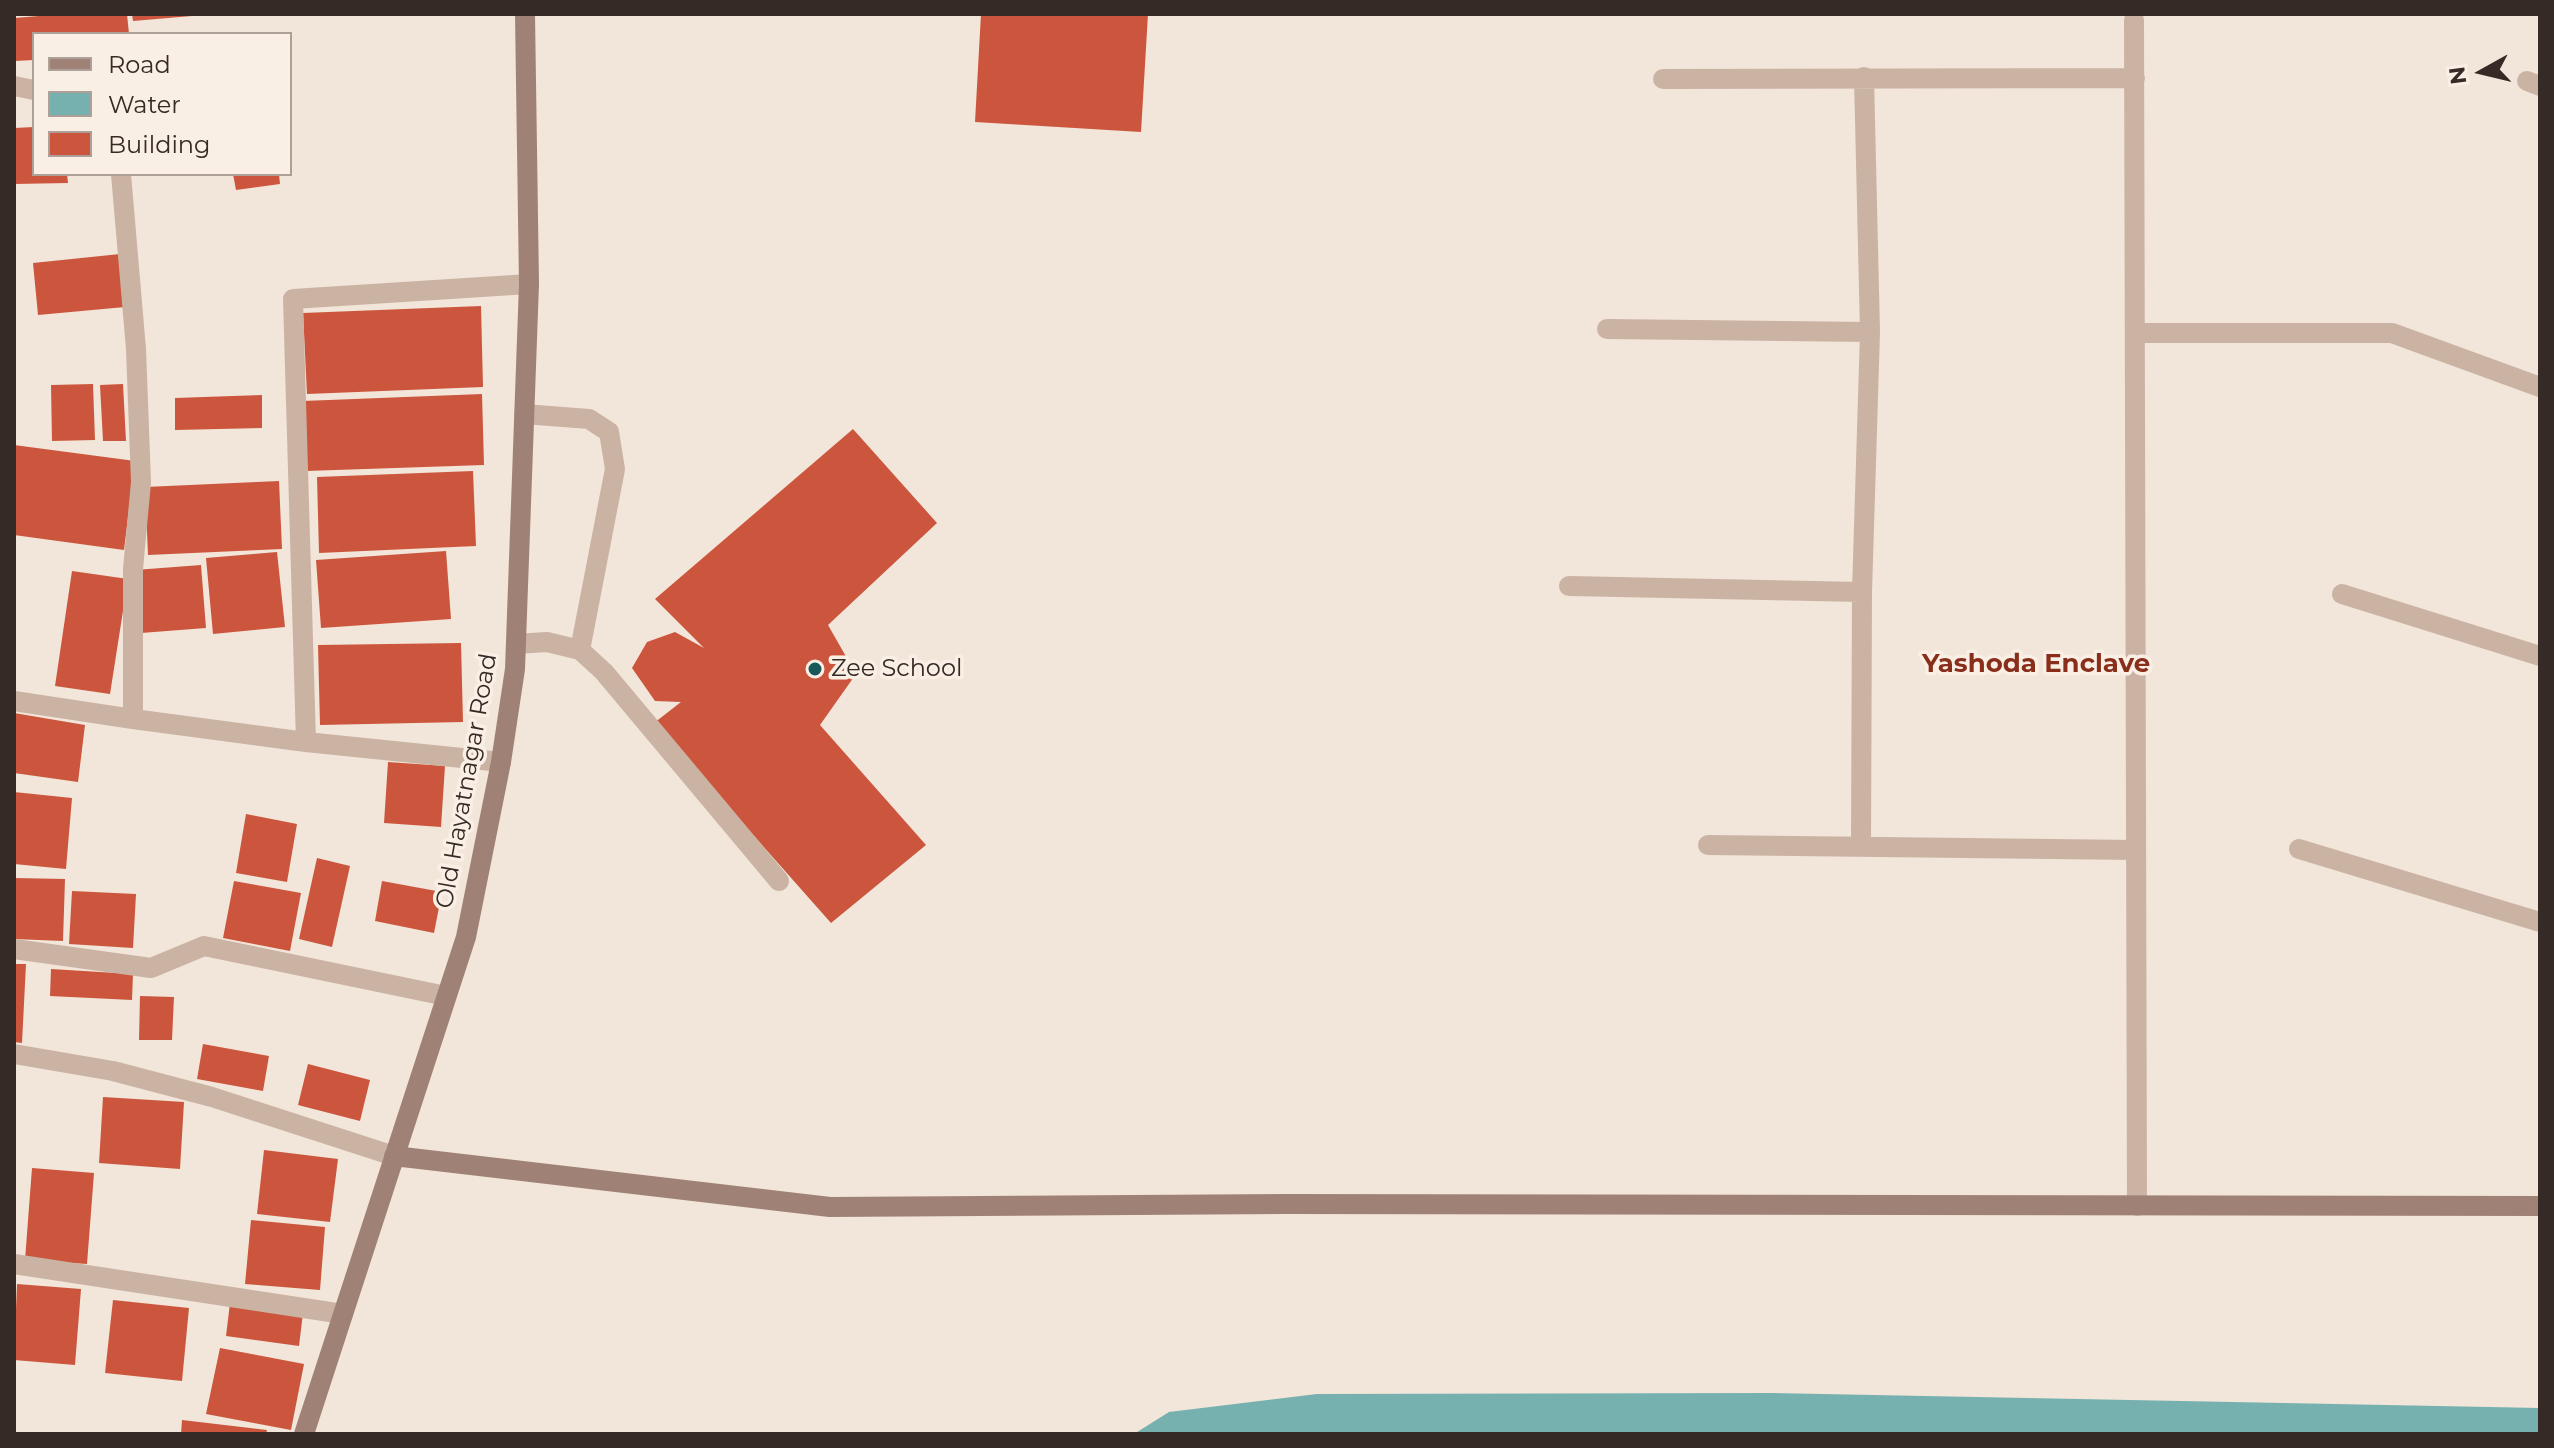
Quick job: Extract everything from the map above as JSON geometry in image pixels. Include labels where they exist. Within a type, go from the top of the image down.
[{"type":"street","name":"Old Hayatnagar Road","points":[[304,1434],[466,937],[501,762],[515,669],[529,284],[525,14]]},
{"type":"street","points":[[2134,20],[2137,1206]]},
{"type":"street","points":[[1861,846],[1862,592],[1870,332],[1864,77]]},
{"type":"street","points":[[1663,79],[2135,78]]},
{"type":"street","points":[[121,176],[136,349],[141,482],[133,569],[133,719]]},
{"type":"street","points":[[306,742],[293,299],[529,284]]},
{"type":"street","points":[[1607,329],[1870,332]]},
{"type":"street","points":[[2136,333],[2392,333],[2540,387]]},
{"type":"street","points":[[524,414],[589,419],[609,432],[615,469],[580,650]]},
{"type":"street","points":[[1569,586],[1862,592]]},
{"type":"street","points":[[2342,594],[2540,656]]},
{"type":"street","points":[[516,644],[547,642],[580,650],[604,672],[779,881]]},
{"type":"street","points":[[14,701],[306,742],[501,762]]},
{"type":"street","points":[[1708,845],[2136,850]]},
{"type":"street","points":[[2299,849],[2540,922]]},
{"type":"street","points":[[14,949],[151,968],[204,946],[446,996]]},
{"type":"street","points":[[14,1054],[113,1071],[169,1086],[394,1156],[830,1207],[1284,1204],[2540,1206]]},
{"type":"street","points":[[14,1264],[343,1314]]},
{"type":"water","points":[[1771,1393],[2540,1408],[2540,1434],[1134,1434],[1169,1412],[1317,1394]]},
{"type":"building","points":[[127,14],[129,32],[32,32],[32,60],[15,61],[14,18]]},
{"type":"building","points":[[132,14],[192,14],[192,16],[133,21]]},
{"type":"building","points":[[981,14],[1148,14],[1141,132],[975,122]]},
{"type":"building","points":[[32,127],[32,176],[67,176],[68,183],[14,184],[14,128]]},
{"type":"building","points":[[233,176],[279,176],[280,184],[236,190]]},
{"type":"building","points":[[120,254],[125,307],[38,315],[33,263]]},
{"type":"building","points":[[481,306],[483,387],[307,394],[303,313]]},
{"type":"building","points":[[93,384],[95,440],[52,441],[51,385]]},
{"type":"building","points":[[123,384],[126,441],[103,441],[100,385]]},
{"type":"building","points":[[482,394],[484,465],[306,471],[303,401]]},
{"type":"building","points":[[262,395],[262,428],[175,430],[175,398]]},
{"type":"building","points":[[853,429],[937,523],[828,625],[856,674],[820,725],[926,845],[831,923],[654,723],[681,702],[655,701],[632,668],[647,642],[675,632],[704,648],[655,599]]},
{"type":"building","points":[[14,445],[135,461],[124,550],[14,535]]},
{"type":"building","points":[[473,471],[476,546],[319,553],[317,477]]},
{"type":"building","points":[[279,481],[282,549],[148,555],[145,487]]},
{"type":"building","points":[[446,551],[451,619],[321,628],[316,560]]},
{"type":"building","points":[[277,552],[285,627],[213,634],[206,558]]},
{"type":"building","points":[[201,565],[206,628],[141,633],[135,570]]},
{"type":"building","points":[[72,571],[128,579],[110,694],[55,686]]},
{"type":"building","points":[[461,643],[463,722],[320,725],[318,645]]},
{"type":"building","points":[[14,713],[85,725],[78,782],[14,773]]},
{"type":"building","points":[[388,762],[445,766],[441,827],[384,823]]},
{"type":"building","points":[[14,792],[72,798],[66,869],[14,864]]},
{"type":"building","points":[[246,814],[297,824],[287,882],[236,873]]},
{"type":"building","points":[[317,858],[350,866],[332,947],[299,939]]},
{"type":"building","points":[[14,878],[65,879],[63,941],[14,939]]},
{"type":"building","points":[[234,881],[301,893],[290,951],[223,938]]},
{"type":"building","points":[[382,881],[442,892],[434,933],[375,921]]},
{"type":"building","points":[[72,891],[136,894],[133,948],[69,944]]},
{"type":"building","points":[[14,964],[26,964],[22,1043],[14,1042]]},
{"type":"building","points":[[51,969],[133,974],[132,1000],[50,996]]},
{"type":"building","points":[[140,996],[174,997],[172,1040],[139,1040]]},
{"type":"building","points":[[203,1044],[269,1056],[263,1091],[197,1079]]},
{"type":"building","points":[[308,1064],[370,1080],[360,1121],[298,1105]]},
{"type":"building","points":[[103,1097],[184,1102],[180,1169],[99,1163]]},
{"type":"building","points":[[264,1150],[338,1159],[330,1222],[257,1214]]},
{"type":"building","points":[[32,1168],[94,1173],[87,1264],[25,1260]]},
{"type":"building","points":[[251,1220],[325,1227],[320,1290],[245,1284]]},
{"type":"building","points":[[17,1284],[81,1289],[75,1365],[14,1360]]},
{"type":"building","points":[[113,1300],[189,1308],[182,1381],[105,1373]]},
{"type":"building","points":[[230,1303],[303,1313],[299,1346],[226,1336]]},
{"type":"building","points":[[220,1348],[304,1364],[291,1430],[206,1414]]},
{"type":"building","points":[[182,1420],[267,1430],[266,1434],[181,1434]]},
{"type":"place","name":"Zee School","points":[[815,669]]},
{"type":"district","name":"Yashoda Enclave","points":[[2036,664]]}]
